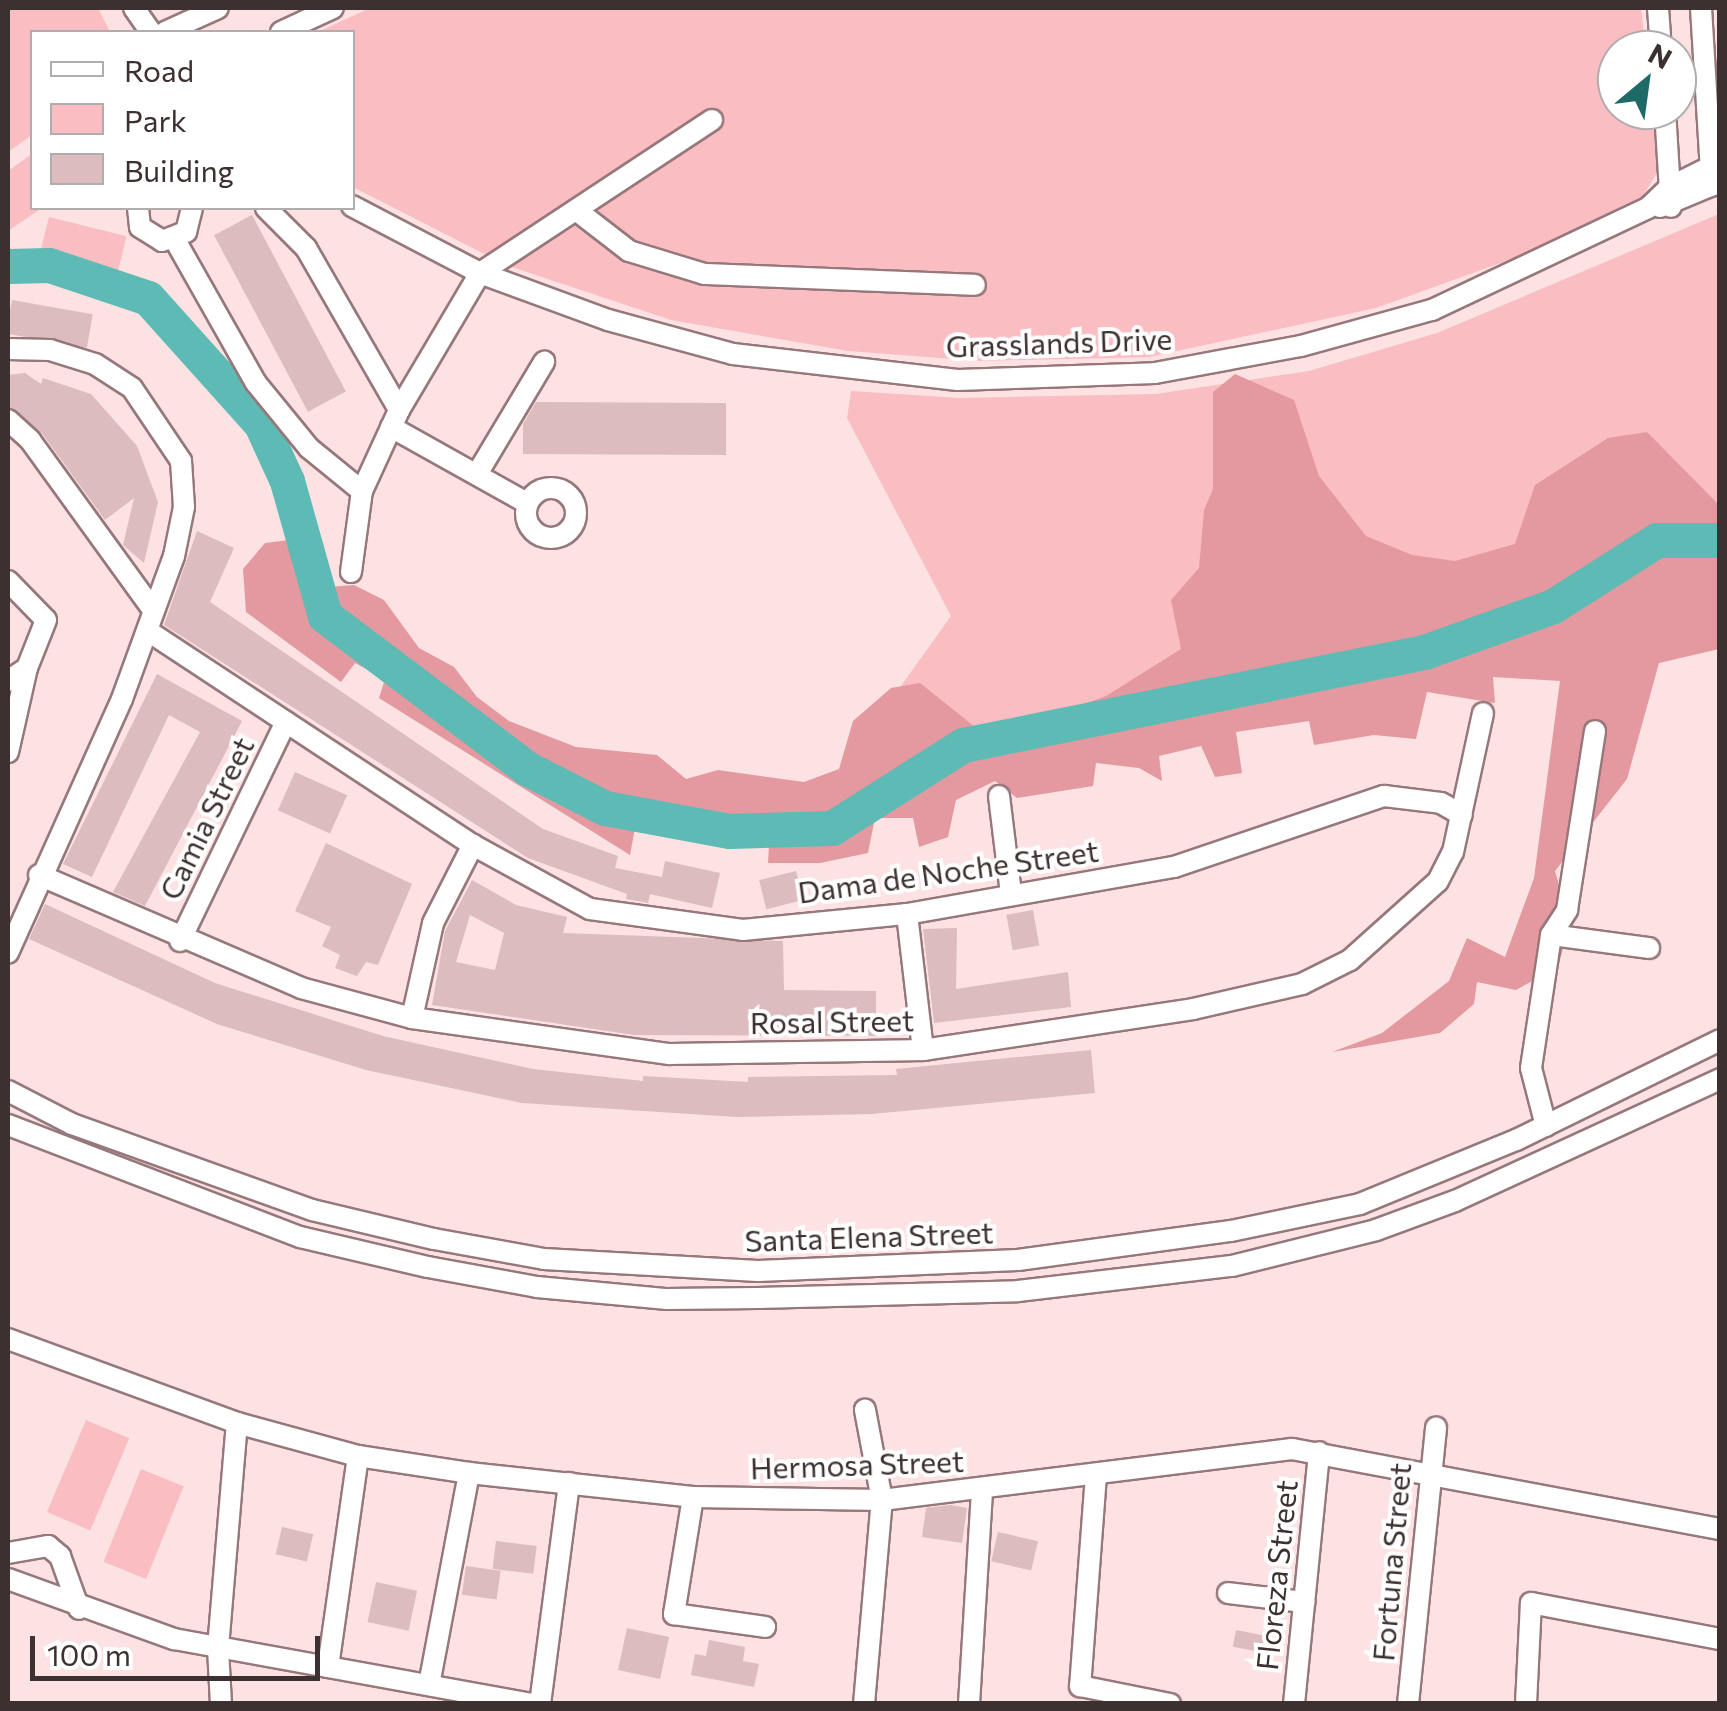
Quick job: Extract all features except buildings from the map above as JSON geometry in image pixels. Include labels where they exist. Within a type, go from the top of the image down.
[{"type":"street","points":[[134,8],[150,30]]},
{"type":"street","points":[[169,30],[218,8]]},
{"type":"street","points":[[286,30],[333,8]]},
{"type":"street","points":[[1701,8],[1716,174]]},
{"type":"street","points":[[351,572],[362,492],[394,418],[480,273],[712,120]]},
{"type":"street","points":[[1666,130],[1670,197]]},
{"type":"street","name":"Grasslands Drive","points":[[355,208],[480,273],[608,320],[732,354],[958,380],[1155,373],[1301,346],[1432,310],[1716,174]]},
{"type":"street","points":[[138,210],[140,227],[149,236],[175,240],[186,232],[192,210]]},
{"type":"street","points":[[268,210],[306,248],[394,418],[528,503]]},
{"type":"street","points":[[576,210],[629,251],[704,274],[975,285]]},
{"type":"street","points":[[175,240],[256,383],[309,448],[362,492]]},
{"type":"street","points":[[8,349],[50,350],[95,364],[132,388],[159,420],[180,462],[184,507],[151,621],[8,953]]},
{"type":"street","points":[[477,474],[544,362]]},
{"type":"street","points":[[8,420],[30,440],[151,621]]},
{"type":"street","points":[[8,581],[46,620],[27,668],[8,752]]},
{"type":"street","name":"Dama de Noche Street","points":[[151,621],[286,722],[474,845],[590,909],[743,930],[907,914],[1174,867],[1384,796],[1441,803],[1462,815]]},
{"type":"street","points":[[8,681],[27,668]]},
{"type":"street","name":"Rosal Street","points":[[39,875],[180,941],[300,988],[412,1018],[669,1054],[923,1050],[1193,1010],[1302,984],[1365,949],[1438,882],[1462,815],[1483,713]]},
{"type":"street","name":"Camia Street","points":[[180,941],[286,722]]},
{"type":"street","points":[[1546,1126],[1531,1068],[1552,935],[1567,910],[1594,730]]},
{"type":"street","points":[[999,796],[1011,894]]},
{"type":"street","points":[[412,1018],[433,923],[474,845]]},
{"type":"street","points":[[907,914],[923,1050]]},
{"type":"street","points":[[1552,935],[1650,948]]},
{"type":"street","name":"Santa Elena Street","points":[[8,1091],[72,1124],[312,1210],[544,1259],[663,1270],[1018,1260],[1231,1231],[1360,1204],[1546,1126],[1720,1040]]},
{"type":"street","name":"Santa Elena Street","points":[[8,1126],[300,1237],[519,1284],[667,1299],[907,1294],[1018,1290],[1232,1266],[1376,1230],[1455,1201],[1720,1079]]},
{"type":"street","name":"Hermosa Street","points":[[8,1339],[237,1423],[358,1456],[469,1473],[693,1497],[882,1500],[982,1490],[1265,1449],[1319,1452],[1720,1529]]},
{"type":"street","points":[[864,1704],[882,1500],[865,1410]]},
{"type":"street","points":[[220,1704],[218,1648],[237,1423]]},
{"type":"street","name":"Fortuna Street","points":[[1408,1704],[1428,1472],[1436,1427]]},
{"type":"street","name":"Floreza Street","points":[[1294,1704],[1319,1452]]},
{"type":"street","points":[[328,1667],[358,1456]]},
{"type":"street","points":[[429,1685],[469,1473]]},
{"type":"street","points":[[1096,1474],[1080,1686],[1170,1704]]},
{"type":"street","points":[[8,1578],[78,1608],[218,1648],[536,1704],[569,1483]]},
{"type":"street","points":[[970,1704],[982,1490]]},
{"type":"street","points":[[693,1497],[674,1614],[765,1627]]},
{"type":"street","points":[[8,1553],[48,1546],[66,1568],[78,1608]]},
{"type":"street","points":[[1228,1593],[1304,1602]]},
{"type":"street","points":[[1526,1704],[1531,1603],[1720,1639]]},
{"type":"green space","points":[[8,8],[98,8],[109,30],[30,30],[30,136],[8,152]]},
{"type":"green space","points":[[370,8],[1641,8],[1644,30],[1597,30],[1597,130],[1656,130],[1661,166],[1643,196],[1517,257],[1376,308],[1149,357],[980,361],[848,351],[671,320],[506,265],[355,188],[355,30],[322,30]]},
{"type":"green space","points":[[30,155],[30,210],[39,210],[8,231],[8,171]]},
{"type":"green space","points":[[1719,214],[1719,527],[1424,652],[963,745],[863,739],[951,616],[847,418],[851,391],[960,398],[1156,394],[1309,371],[1437,333]]},
{"type":"green space","points":[[49,217],[127,236],[117,274],[40,255]]},
{"type":"green space","points":[[86,1420],[129,1438],[90,1530],[47,1512]]},
{"type":"green space","points":[[141,1469],[184,1486],[146,1579],[104,1562]]},
{"type":"shaded area","points":[[1235,374],[1294,400],[1319,476],[1366,536],[1412,555],[1455,561],[1515,544],[1535,485],[1608,438],[1647,432],[1719,505],[1719,649],[1659,663],[1627,779],[1555,871],[1570,923],[1558,967],[1516,990],[1477,982],[1474,1004],[1440,1033],[1332,1052],[1382,1033],[1449,981],[1467,938],[1505,957],[1534,878],[1560,681],[1493,677],[1495,703],[1427,692],[1416,739],[1374,735],[1314,745],[1309,721],[1236,732],[1242,773],[1215,777],[1201,746],[1159,756],[1162,781],[1139,768],[1096,763],[1093,786],[1017,798],[995,781],[956,800],[948,837],[919,847],[913,818],[875,818],[868,853],[820,863],[768,863],[769,845],[635,828],[630,855],[379,698],[385,679],[355,663],[341,682],[246,612],[243,569],[265,543],[289,540],[329,587],[354,585],[384,600],[419,648],[454,667],[477,697],[509,721],[576,747],[657,755],[686,779],[718,770],[804,782],[839,769],[853,721],[891,688],[920,683],[990,739],[1106,696],[1181,649],[1171,600],[1199,568],[1204,510],[1213,489],[1213,392]]},
{"type":"waterway","points":[[8,266],[49,265],[148,298],[261,424],[287,481],[325,616],[528,769],[605,808],[729,831],[832,828],[963,745],[1424,652],[1553,606],[1657,540],[1720,540]]}]
